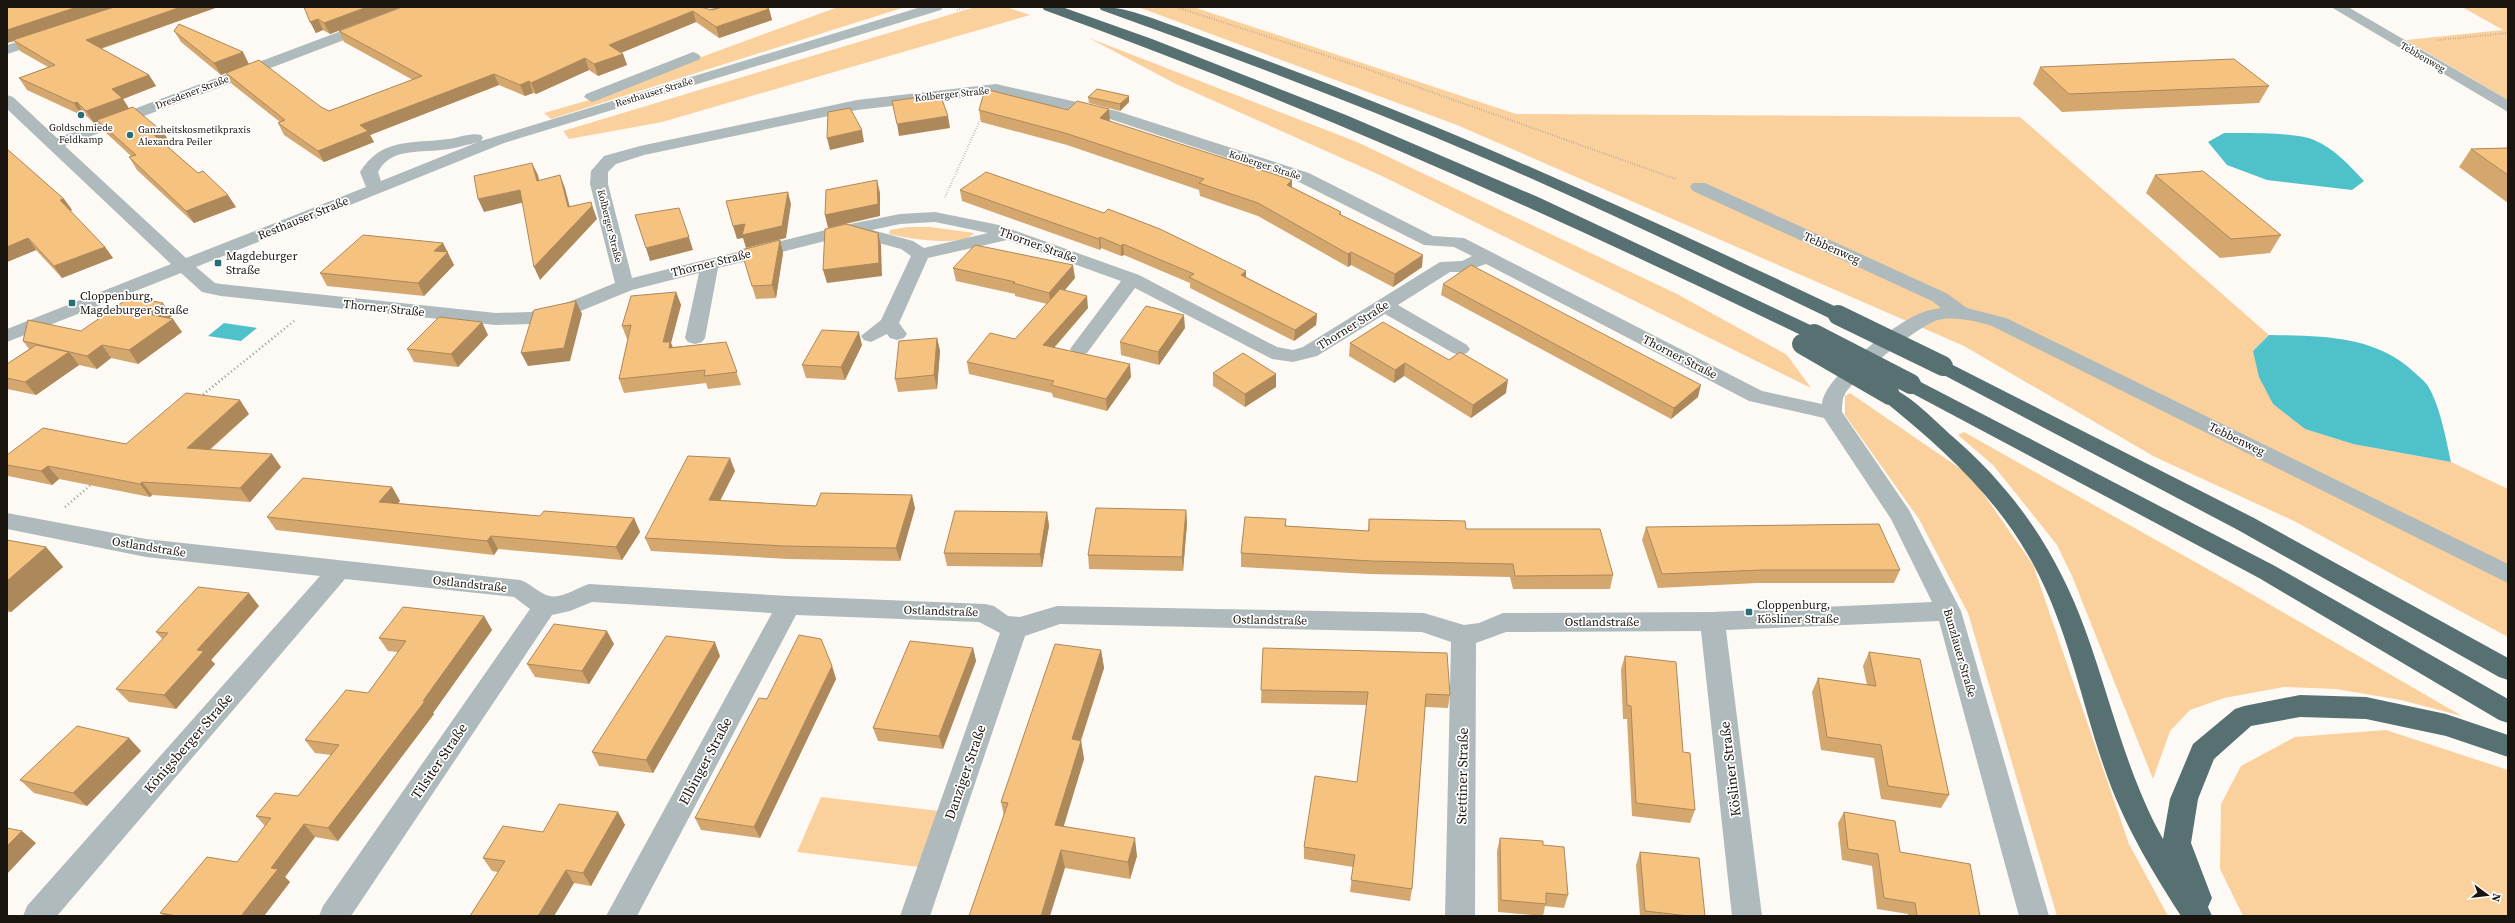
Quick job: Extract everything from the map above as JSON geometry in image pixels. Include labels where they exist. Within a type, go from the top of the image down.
[{"type":"highway","points":[[1049,7],[1278,92],[1590,226],[1685,271],[1701,293],[1911,384],[2268,572],[2508,712]]},
{"type":"highway","points":[[1106,7],[1307,81],[1440,134],[1640,221],[1943,366],[2246,524],[2508,670]]},
{"type":"highway","points":[[1808,339],[1890,395],[1956,448],[1990,483],[2017,517],[2040,554],[2071,624],[2118,769],[2149,840],[2198,916]]},
{"type":"highway","points":[[2204,916],[2177,843],[2184,799],[2203,752],[2244,717],[2300,706],[2366,708],[2446,725],[2508,746]]},
{"type":"street","name":"Dresdener Straße","points":[[56,144],[418,7]]},
{"type":"street","name":"Resthauser Straße","points":[[7,336],[498,140],[936,7]]},
{"type":"street","name":"Tebbenweg","points":[[2338,7],[2508,107]]},
{"type":"street","points":[[7,50],[60,32]]},
{"type":"street","name":"Resthauser Straße","points":[[375,189],[369,172],[373,162],[384,154],[409,146],[449,144],[490,134],[581,102],[693,57]]},
{"type":"street","name":"Kolberger Straße","points":[[625,286],[599,184],[600,171],[610,160],[640,151],[857,105],[963,91],[996,89],[1111,114],[1303,177],[1430,241],[1458,242],[1486,256]]},
{"type":"street","points":[[7,100],[56,144],[183,265]]},
{"type":"street","name":"Tebbenweg","points":[[1699,188],[1939,297],[1962,314]]},
{"type":"street","name":"Thorner Straße","points":[[183,265],[210,288],[318,302],[496,319],[530,318],[564,311],[625,286],[710,263],[850,229],[900,220],[935,217],[993,228],[1132,279],[1272,353],[1293,356],[1310,352],[1447,266]]},
{"type":"street","points":[[850,229],[907,245],[921,254],[1007,234]]},
{"type":"street","points":[[1430,241],[1436,250],[1437,258],[1447,266],[1457,268],[1470,265],[1486,256]]},
{"type":"street","points":[[871,336],[893,328],[921,254]]},
{"type":"street","name":"Thorner Straße","points":[[1486,256],[1756,396],[1831,413]]},
{"type":"street","points":[[695,338],[710,263]]},
{"type":"street","points":[[1080,349],[1132,279]]},
{"type":"street","points":[[1384,305],[1460,349]]},
{"type":"street","name":"Tebbenweg","points":[[1831,413],[1834,394],[1846,380],[1912,325],[1926,317],[1940,314],[1962,314],[1999,322],[2508,574]]},
{"type":"street","name":"Bunzlauer Straße","points":[[1831,413],[1842,426],[1858,454],[1901,516],[1950,612],[2034,916]]},
{"type":"street","name":"Ostlandstraße","points":[[7,521],[146,548],[520,589],[531,600],[545,606],[569,604],[589,594],[789,605],[985,613],[994,622],[1015,627],[1039,624],[1057,615],[1065,615],[1424,623],[1464,636],[1482,634],[1503,623],[1712,622],[1950,612]]},
{"type":"street","name":"Königsberger Straße","points":[[38,916],[338,570]]},
{"type":"street","name":"Elbinger Straße","points":[[621,916],[789,605]]},
{"type":"street","name":"Tilsiter Straße","points":[[334,916],[545,606]]},
{"type":"street","name":"Kösliner Straße","points":[[1712,622],[1747,916]]},
{"type":"street","name":"Danziger Straße","points":[[915,916],[1015,627]]},
{"type":"street","name":"Stettiner Straße","points":[[1460,916],[1464,636]]},
{"type":"path","points":[[1176,7],[1259,33],[1509,118],[1699,188]]},
{"type":"path","points":[[2400,43],[2508,34]]},
{"type":"path","points":[[935,217],[988,103],[1006,100],[1019,93]]},
{"type":"path","points":[[196,400],[318,302]]},
{"type":"path","points":[[39,528],[98,479]]},
{"type":"shaded area","points":[[838,7],[905,7],[551,119],[544,113],[613,93],[666,70]]},
{"type":"shaded area","points":[[975,7],[1006,7],[1030,15],[662,122],[569,139],[563,131]]},
{"type":"shaded area","points":[[1138,7],[1193,7],[1516,114],[2020,117],[2269,335],[2253,351],[2273,404],[2305,429],[2353,444],[2451,462],[2508,489],[2508,637],[2294,521],[2155,457],[1964,346],[1457,125]]},
{"type":"shaded area","points":[[2462,7],[2508,7],[2508,100],[2406,40],[2503,30]]},
{"type":"shaded area","points":[[1089,38],[1357,142],[1677,294],[1787,355],[1811,388],[1382,176],[1176,84]]},
{"type":"shaded area","points":[[908,227],[930,227],[974,233],[968,238],[947,241],[907,238],[889,234],[890,230]]},
{"type":"shaded area","points":[[1850,393],[1971,476],[2033,565],[2129,844],[2168,916],[2057,916],[1968,613],[1919,519],[1845,415],[1845,396]]},
{"type":"shaded area","points":[[1964,432],[2236,585],[2462,716],[2401,700],[2336,689],[2284,687],[2224,698],[2190,710],[2170,731],[2153,779],[2072,576],[2057,545],[1993,465],[1958,435]]},
{"type":"shaded area","points":[[2386,730],[2508,770],[2508,916],[2243,916],[2220,869],[2221,804],[2241,766],[2295,737]]},
{"type":"shaded area","points":[[821,797],[939,811],[919,867],[797,852]]},
{"type":"water","points":[[2224,133],[2283,134],[2306,137],[2321,143],[2335,153],[2364,181],[2352,190],[2267,180],[2227,165],[2208,142]]},
{"type":"water","points":[[224,323],[257,328],[241,341],[208,336]]},
{"type":"water","points":[[2269,335],[2327,337],[2346,340],[2383,351],[2400,360],[2425,382],[2432,394],[2442,423],[2451,462],[2353,444],[2305,429],[2273,404],[2259,377],[2253,351]]},
{"type":"building","points":[[7,7],[77,7],[7,30]]},
{"type":"building","points":[[114,7],[181,7],[86,40],[149,75],[112,89],[122,98],[86,111],[77,102],[74,103],[19,78],[55,65],[13,40]]},
{"type":"building","points":[[304,7],[367,7],[324,23],[318,19],[310,22]]},
{"type":"building","points":[[402,7],[700,7],[712,10],[722,7],[766,7],[769,9],[716,27],[693,11],[609,45],[623,54],[594,64],[585,58],[531,83],[529,81],[520,85],[494,74],[360,125],[368,131],[318,151],[278,123],[285,120],[226,73],[259,60],[321,107],[329,111],[422,76],[339,31]]},
{"type":"building","points":[[179,24],[243,52],[214,63],[174,31]]},
{"type":"building","points":[[2234,59],[2269,86],[2069,94],[2040,67]]},
{"type":"building","points":[[985,89],[1068,110],[1077,101],[1109,109],[1100,118],[1292,180],[1287,185],[1341,212],[1339,214],[1423,255],[1395,274],[1351,252],[1348,254],[1258,203],[1199,183],[1204,179],[1065,133],[979,110]]},
{"type":"building","points":[[1097,89],[1129,96],[1120,104],[1088,97]]},
{"type":"building","points":[[940,94],[948,116],[897,124],[892,101]]},
{"type":"building","points":[[133,107],[163,132],[154,135],[198,173],[203,171],[228,195],[186,211],[129,157],[136,155],[97,120]]},
{"type":"building","points":[[850,108],[862,130],[827,138],[828,112]]},
{"type":"building","points":[[2508,148],[2508,175],[2471,149]]},
{"type":"building","points":[[7,149],[64,199],[60,200],[105,247],[54,266],[28,238],[7,247]]},
{"type":"building","points":[[532,163],[537,181],[560,175],[568,207],[591,202],[592,206],[534,267],[520,190],[478,199],[474,176]]},
{"type":"building","points":[[2203,171],[2281,235],[2231,239],[2155,175]]},
{"type":"building","points":[[986,172],[1104,213],[1108,209],[1160,229],[1246,271],[1241,275],[1317,314],[1295,330],[1189,277],[1194,274],[1123,244],[1121,246],[1100,237],[1099,239],[960,190]]},
{"type":"building","points":[[877,180],[878,204],[825,215],[826,190]]},
{"type":"building","points":[[788,192],[782,226],[742,235],[745,224],[733,226],[726,201]]},
{"type":"building","points":[[679,208],[689,237],[646,248],[635,215]]},
{"type":"building","points":[[846,224],[878,233],[879,263],[823,270],[825,229]]},
{"type":"building","points":[[363,235],[443,243],[434,251],[448,252],[418,283],[320,273]]},
{"type":"building","points":[[780,240],[772,285],[752,286],[741,250]]},
{"type":"building","points":[[975,245],[1073,265],[1049,293],[1013,283],[1015,282],[953,268]]},
{"type":"building","points":[[1471,265],[1701,385],[1674,408],[1443,284]]},
{"type":"building","points":[[1060,289],[1087,296],[1043,345],[1130,364],[1106,399],[1051,385],[1054,381],[967,362],[990,333],[1015,339]]},
{"type":"building","points":[[676,292],[663,342],[670,342],[669,348],[726,342],[737,372],[704,376],[705,370],[619,379],[631,325],[622,326],[631,296]]},
{"type":"building","points":[[130,297],[163,303],[148,314],[173,319],[129,350],[102,345],[87,356],[23,341],[28,320],[81,331]]},
{"type":"building","points":[[576,301],[564,348],[521,353],[534,310]]},
{"type":"building","points":[[1146,306],[1184,315],[1158,352],[1120,342]]},
{"type":"building","points":[[439,317],[482,322],[451,354],[407,349]]},
{"type":"building","points":[[1383,322],[1449,360],[1460,352],[1508,380],[1473,405],[1405,363],[1395,370],[1350,343]]},
{"type":"building","points":[[822,330],[859,332],[841,367],[802,365]]},
{"type":"building","points":[[937,338],[934,375],[895,379],[899,341]]},
{"type":"building","points":[[36,345],[69,352],[25,382],[7,378],[7,364]]},
{"type":"building","points":[[1243,353],[1276,374],[1245,394],[1213,373]]},
{"type":"building","points":[[186,393],[240,400],[187,448],[272,454],[240,488],[142,482],[140,484],[48,466],[41,471],[7,465],[7,455],[43,428],[126,444]]},
{"type":"building","points":[[688,456],[730,458],[709,500],[816,506],[821,493],[912,495],[896,548],[783,546],[645,538]]},
{"type":"building","points":[[303,478],[392,487],[379,502],[540,516],[544,511],[634,518],[616,547],[491,536],[487,541],[267,517]]},
{"type":"building","points":[[1096,508],[1186,510],[1182,557],[1088,555]]},
{"type":"building","points":[[955,511],[1047,512],[1040,554],[944,553]]},
{"type":"building","points":[[1245,517],[1286,519],[1285,526],[1369,531],[1369,519],[1465,521],[1466,529],[1600,529],[1613,575],[1515,576],[1513,564],[1371,561],[1241,553]]},
{"type":"building","points":[[1879,524],[1900,570],[1762,570],[1662,574],[1646,527]]},
{"type":"building","points":[[7,540],[46,547],[7,581]]},
{"type":"building","points":[[198,587],[249,593],[197,650],[204,651],[164,695],[116,689],[168,633],[156,632]]},
{"type":"building","points":[[403,607],[484,616],[423,701],[425,701],[328,828],[304,824],[271,868],[278,869],[241,916],[177,916],[160,913],[207,857],[237,862],[271,818],[256,816],[275,793],[298,796],[339,745],[305,740],[346,690],[368,693],[406,641],[379,638]]},
{"type":"building","points":[[554,624],[607,631],[582,671],[527,664]]},
{"type":"building","points":[[799,635],[821,639],[832,666],[754,827],[695,818],[759,698],[767,699]]},
{"type":"building","points":[[666,636],[715,642],[646,760],[592,752]]},
{"type":"building","points":[[910,641],[973,648],[939,736],[873,728]]},
{"type":"building","points":[[1055,644],[1101,650],[1072,739],[1081,741],[1055,825],[1135,838],[1128,862],[1061,850],[1041,916],[969,916],[1008,803],[1001,802]]},
{"type":"building","points":[[1263,648],[1447,653],[1450,695],[1426,694],[1412,889],[1351,880],[1355,855],[1304,847],[1315,776],[1357,782],[1368,692],[1261,690]]},
{"type":"building","points":[[1869,652],[1920,659],[1949,795],[1888,786],[1881,745],[1827,737],[1818,678],[1876,686]]},
{"type":"building","points":[[1625,656],[1676,662],[1683,752],[1690,753],[1695,810],[1636,803],[1631,706],[1627,705]]},
{"type":"building","points":[[77,726],[129,738],[73,793],[20,780]]},
{"type":"building","points":[[559,804],[618,812],[583,873],[566,870],[538,916],[470,916],[505,861],[483,858],[503,826],[543,832]]},
{"type":"building","points":[[1844,812],[1895,821],[1900,852],[1970,864],[1980,916],[1917,916],[1915,903],[1884,898],[1878,854],[1848,849]]},
{"type":"building","points":[[7,828],[22,831],[7,846]]},
{"type":"building","points":[[1500,838],[1543,841],[1543,845],[1564,847],[1568,895],[1546,893],[1546,904],[1501,900]]},
{"type":"building","points":[[1640,852],[1699,858],[1705,916],[1689,916],[1645,911]]},
{"type":"place","name":"Goldschmiede Feldkamp","points":[[81,115]]},
{"type":"place","name":"Ganzheitskosmetikpraxis Alexandra Peiler","points":[[130,135]]},
{"type":"place","name":"Magdeburger Straße","points":[[218,263]]},
{"type":"place","name":"Cloppenburg, Magdeburger Straße","points":[[72,303]]},
{"type":"place","name":"Cloppenburg, Kösliner Straße","points":[[1749,612]]}]
